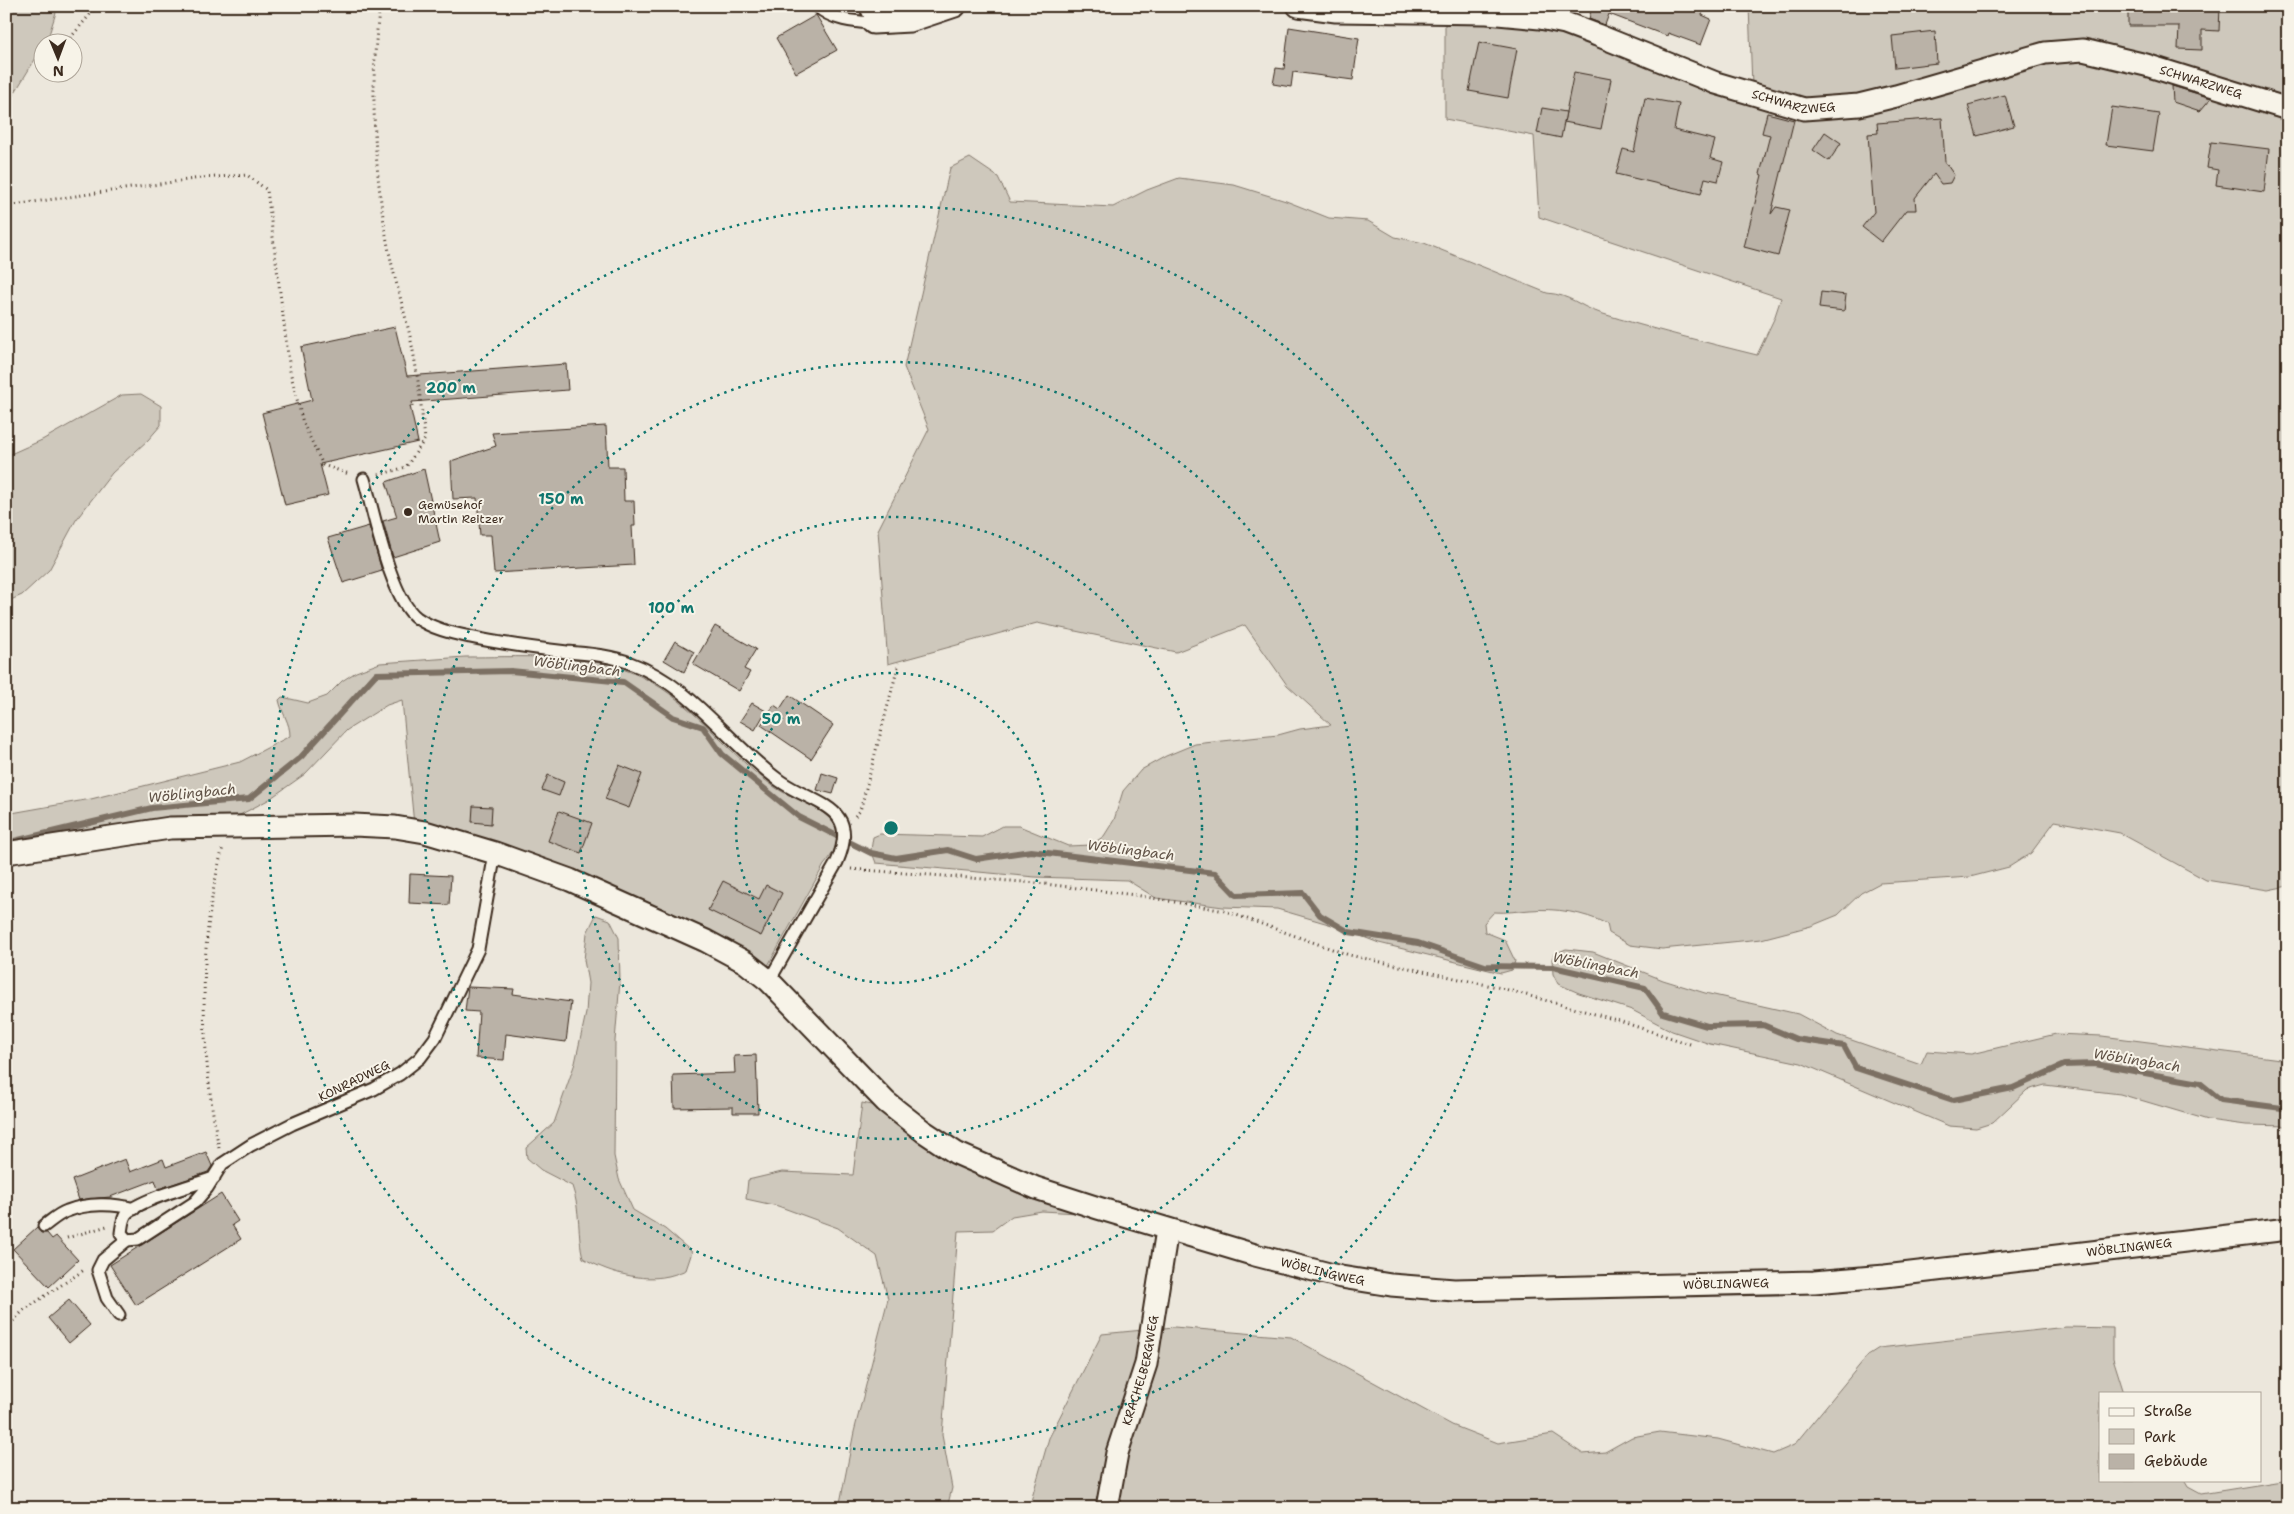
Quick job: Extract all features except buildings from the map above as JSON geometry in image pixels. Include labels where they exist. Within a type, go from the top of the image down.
[{"type":"street","points":[[869,15],[910,21],[955,6]]},
{"type":"street","name":"SCHWARZWEG","points":[[1298,6],[1336,11],[1495,13],[1565,23],[1716,83],[1804,109],[1858,105],[1896,96],[2045,53],[2083,50],[2146,65],[2288,109]]},
{"type":"street","name":"WÖBLINGWEG","points":[[6,854],[170,828],[354,825],[395,827],[425,832],[495,853],[570,880],[706,941],[745,962],[769,981],[886,1102],[923,1131],[956,1153],[1036,1188],[1168,1230],[1341,1277],[1391,1285],[1454,1290],[1814,1282],[1885,1276],[2288,1229]]},
{"type":"street","name":"KRACHELBERGWEG","points":[[1107,1508],[1117,1453],[1146,1364],[1168,1230]]},
{"type":"lane","points":[[817,6],[824,13],[842,18],[869,15]]},
{"type":"lane","points":[[364,479],[396,588],[416,617],[451,633],[494,643],[600,656],[628,662],[654,674],[688,696],[770,773],[830,809],[840,819],[845,828],[843,847],[837,862],[769,981]]},
{"type":"lane","name":"KONRADWEG","points":[[222,1164],[292,1124],[374,1090],[400,1074],[420,1058],[435,1038],[478,949],[495,853]]},
{"type":"lane","points":[[119,1314],[107,1298],[100,1281],[98,1270],[102,1260],[127,1240],[138,1239],[195,1202],[214,1178],[222,1164]]},
{"type":"lane","points":[[127,1240],[121,1233],[122,1222],[126,1214],[134,1209],[214,1178]]},
{"type":"lane","points":[[44,1226],[60,1214],[76,1209],[112,1205],[134,1209]]},
{"type":"path","points":[[75,32],[97,6]]},
{"type":"path","points":[[6,206],[201,178],[247,175],[267,190],[290,371],[303,423],[323,465],[364,479],[406,467],[425,439],[412,343],[387,242],[382,207],[376,138],[376,62],[380,6]]},
{"type":"path","points":[[845,828],[860,811],[899,663]]},
{"type":"path","points":[[222,1164],[214,1118],[205,1006],[212,900],[228,827]]},
{"type":"path","points":[[837,862],[855,870],[911,872],[1037,883],[1135,895],[1226,911],[1349,954],[1502,988],[1613,1019],[1693,1045]]},
{"type":"path","points":[[67,1238],[122,1222]]},
{"type":"path","points":[[6,1328],[24,1310],[65,1281],[102,1260]]},
{"type":"green space","points":[[6,6],[58,6],[50,32],[32,32],[32,64],[6,107]]},
{"type":"green space","points":[[1749,6],[2288,6],[2288,101],[2109,46],[1857,97],[1805,101],[1752,86]]},
{"type":"green space","points":[[1445,17],[1539,22],[1803,114],[2082,55],[2288,114],[2288,886],[2268,890],[2206,880],[2120,833],[2055,821],[2031,853],[2009,867],[1970,877],[1880,883],[1861,893],[1838,915],[1811,926],[1761,939],[1662,949],[1630,945],[1609,933],[1607,924],[1579,914],[1550,910],[1494,912],[1484,923],[1485,932],[1505,940],[1515,961],[1512,970],[1501,973],[1379,943],[1332,925],[1277,909],[1223,907],[1156,898],[1127,880],[1035,877],[876,863],[871,850],[873,837],[880,834],[982,837],[1003,826],[1019,826],[1068,846],[1091,845],[1104,836],[1114,820],[1123,791],[1141,770],[1166,756],[1195,744],[1278,735],[1300,729],[1331,725],[1287,685],[1245,625],[1176,652],[1037,623],[888,664],[878,530],[929,429],[904,367],[950,168],[970,158],[998,177],[1010,202],[1113,207],[1147,190],[1179,178],[1234,185],[1286,201],[1329,218],[1368,221],[1395,237],[1424,243],[1547,293],[1569,298],[1600,313],[1757,355],[1774,319],[1781,298],[1539,217],[1534,136],[1445,119]]},
{"type":"green space","points":[[141,394],[161,406],[161,425],[148,440],[112,473],[76,520],[49,570],[22,595],[6,602],[6,456],[42,440],[122,395]]},
{"type":"green space","points":[[465,657],[548,657],[590,661],[628,671],[650,681],[670,694],[757,774],[776,788],[815,808],[829,818],[837,829],[836,846],[766,969],[414,825],[402,700],[387,705],[347,730],[305,774],[268,800],[236,817],[6,846],[6,814],[91,799],[240,762],[290,736],[289,726],[279,700],[282,697],[308,703],[327,696],[342,681],[356,672],[380,663]]},
{"type":"green space","points":[[596,915],[610,920],[619,938],[620,981],[615,1041],[614,1156],[619,1179],[633,1210],[665,1229],[692,1252],[686,1270],[666,1277],[643,1278],[622,1274],[583,1258],[577,1204],[572,1186],[541,1170],[527,1158],[526,1148],[554,1123],[575,1063],[586,1013],[588,983],[584,960],[587,933]]},
{"type":"green space","points":[[1566,949],[1593,952],[1663,980],[1705,993],[1798,1014],[1837,1035],[1921,1064],[1927,1051],[1971,1054],[2056,1034],[2102,1036],[2288,1060],[2288,1126],[2246,1125],[2208,1120],[2120,1094],[2045,1085],[2027,1090],[1992,1123],[1976,1128],[1949,1126],[1801,1063],[1710,1044],[1672,1031],[1632,1010],[1579,993],[1558,984],[1553,974],[1552,959],[1554,954]]},
{"type":"green space","points":[[862,1103],[882,1107],[1096,1214],[1042,1211],[1012,1216],[993,1230],[958,1231],[942,1435],[952,1488],[947,1508],[839,1508],[854,1432],[888,1299],[877,1256],[838,1228],[778,1206],[746,1199],[748,1180],[782,1172],[853,1175]]},
{"type":"green space","points":[[1174,1327],[1291,1337],[1452,1425],[1498,1443],[1553,1434],[1583,1454],[1605,1452],[1632,1437],[1660,1432],[1718,1439],[1773,1454],[1794,1445],[1868,1355],[1879,1348],[2066,1327],[2113,1328],[2113,1358],[2124,1392],[2099,1392],[2099,1482],[2185,1482],[2188,1487],[2201,1494],[2288,1480],[2288,1508],[1029,1508],[1049,1438],[1102,1334]]},
{"type":"waterway","name":"Wöblingbach","points":[[10,842],[152,808],[249,799],[301,757],[376,674],[511,671],[623,682],[673,717],[703,727],[722,754],[799,817],[871,853],[896,858],[948,850],[976,859],[1031,851],[1215,873],[1236,895],[1303,893],[1320,915],[1349,932],[1418,943],[1485,966],[1553,967],[1645,988],[1663,1013],[1707,1026],[1763,1025],[1796,1039],[1844,1046],[1856,1068],[1953,1100],[2013,1088],[2064,1065],[2095,1064],[2200,1083],[2221,1100],[2282,1108],[2288,1106]]},
{"type":"place","name":"Gemüsehof Martin Reitzer","points":[[408,512]]}]
